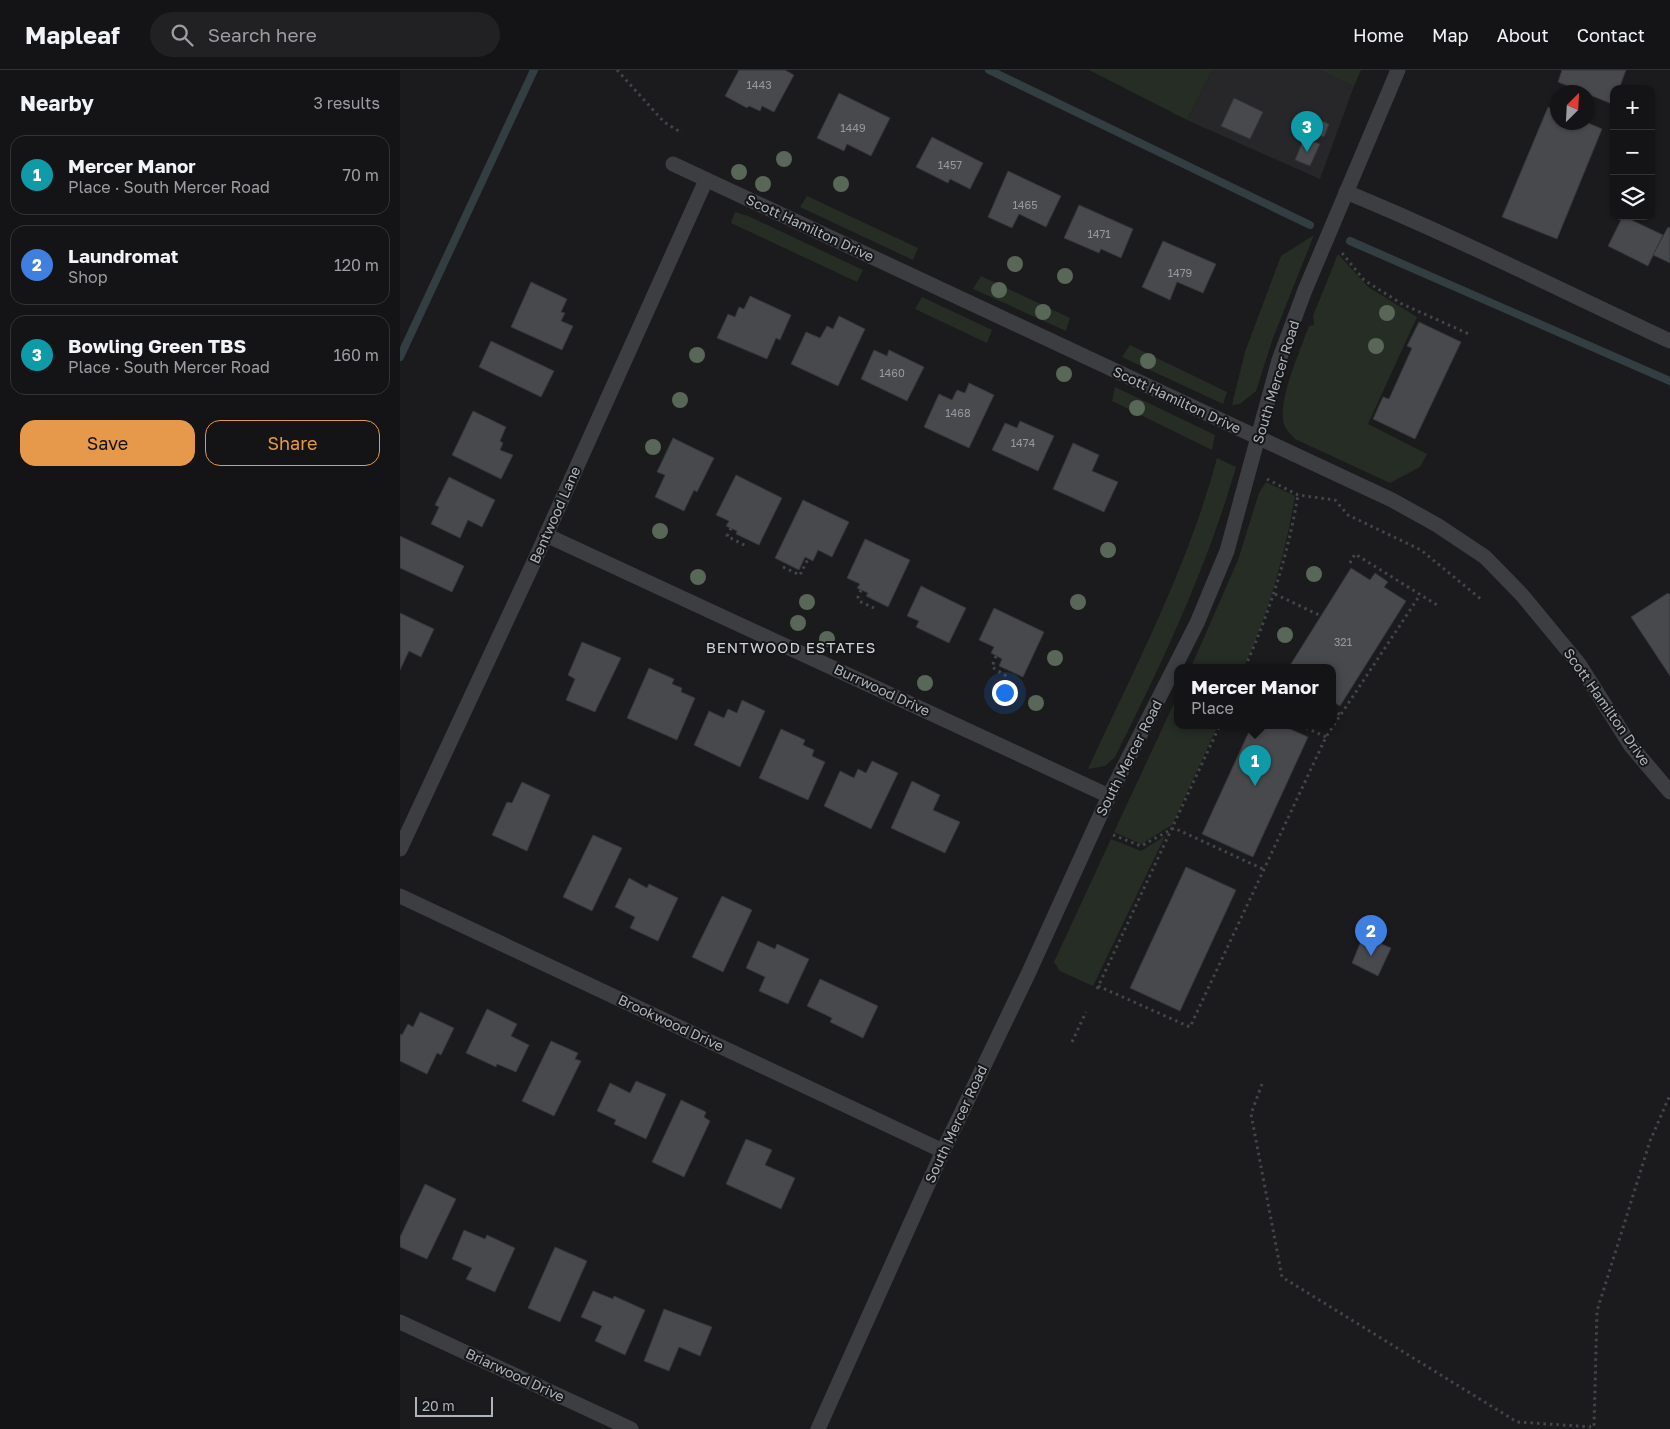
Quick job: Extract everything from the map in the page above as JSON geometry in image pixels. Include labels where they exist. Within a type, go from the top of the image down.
[{"type":"street","name":"South Mercer Road","points":[[1176,664],[1201,614],[1227,550],[1279,360],[1323,246],[1398,70]]},
{"type":"street","name":"Scott Hamilton Drive","points":[[673,164],[1392,500],[1438,525],[1485,557],[1522,595],[1579,664],[1630,746],[1670,792]]},
{"type":"street","name":"Bentwood Lane","points":[[400,849],[546,535],[706,180]]},
{"type":"street","points":[[1346,192],[1435,229],[1572,296],[1670,341]]},
{"type":"street","name":"Burrwood Drive","points":[[546,535],[1109,796]]},
{"type":"street","name":"South Mercer Road","points":[[818,1429],[943,1150],[1029,972],[1109,796],[1174,667]]},
{"type":"street","name":"Brookwood Drive","points":[[400,896],[943,1150]]},
{"type":"street","name":"Briarwood Drive","points":[[400,1322],[631,1429]]},
{"type":"path","points":[[617,70],[664,122],[682,133]]},
{"type":"path","points":[[1323,246],[1345,254],[1364,280],[1402,304],[1469,334]]},
{"type":"path","points":[[1266,479],[1298,495],[1335,500],[1348,515],[1421,550],[1482,600]]},
{"type":"path","points":[[1246,664],[1275,594],[1293,528],[1298,495]]},
{"type":"path","points":[[731,528],[727,536],[746,546]]},
{"type":"path","points":[[1350,563],[1356,554],[1437,605]]},
{"type":"path","points":[[783,567],[800,575],[808,558]]},
{"type":"path","points":[[861,590],[858,597],[859,601],[874,608]]},
{"type":"path","points":[[1275,594],[1321,616]]},
{"type":"path","points":[[1336,721],[1420,595]]},
{"type":"path","points":[[996,656],[992,667],[1008,677]]},
{"type":"path","points":[[1336,712],[1340,715]]},
{"type":"path","points":[[1218,729],[1174,828],[1098,987],[1190,1026],[1331,729]]},
{"type":"path","points":[[1309,729],[1326,737]]},
{"type":"path","points":[[1174,828],[1263,869]]},
{"type":"path","points":[[1113,835],[1141,846],[1174,828]]},
{"type":"path","points":[[1072,1042],[1086,1012]]},
{"type":"path","points":[[1262,1084],[1251,1114],[1282,1277],[1517,1422],[1594,1427],[1597,1311],[1650,1141],[1670,1095]]},
{"type":"shaded area","points":[[1089,70],[1212,70],[1187,120]]},
{"type":"shaded area","points":[[1212,70],[1318,70],[1354,86],[1320,179],[1187,120]]},
{"type":"shaded area","points":[[1318,70],[1361,70],[1354,86]]},
{"type":"shaded area","points":[[807,196],[918,248],[913,260],[800,207]]},
{"type":"shaded area","points":[[735,212],[748,216],[863,270],[857,282],[731,223]]},
{"type":"shaded area","points":[[1314,235],[1273,338],[1256,391],[1240,404],[1232,405],[1245,352],[1281,256]]},
{"type":"shaded area","points":[[1338,254],[1368,287],[1417,317],[1368,424],[1427,454],[1420,467],[1390,483],[1295,439],[1285,427],[1283,405],[1290,377],[1309,326],[1314,325],[1313,316]]},
{"type":"shaded area","points":[[981,276],[1070,318],[1066,331],[973,289]]},
{"type":"shaded area","points":[[922,297],[992,330],[987,343],[915,309]]},
{"type":"shaded area","points":[[1130,345],[1227,392],[1223,404],[1122,357]]},
{"type":"shaded area","points":[[1115,387],[1215,435],[1212,450],[1112,401]]},
{"type":"shaded area","points":[[1217,458],[1236,467],[1211,542],[1182,615],[1115,757],[1105,766],[1088,769],[1142,655],[1176,577],[1205,498]]},
{"type":"shaded area","points":[[1266,482],[1295,496],[1275,583],[1253,646],[1245,664],[1192,664],[1238,560],[1259,493]]},
{"type":"shaded area","points":[[1174,703],[1174,729],[1216,729],[1172,825],[1141,844],[1114,832]]},
{"type":"shaded area","points":[[1165,836],[1093,986],[1060,971],[1054,962],[1111,839],[1141,851]]},
{"type":"building","points":[[739,70],[785,70],[794,75],[774,112],[762,106],[760,111],[749,106],[747,108],[725,96]]},
{"type":"building","points":[[1562,70],[1626,70],[1620,85],[1610,85],[1610,103],[1595,97],[1595,85],[1565,85],[1558,82]]},
{"type":"building","points":[[839,93],[890,118],[871,156],[847,144],[844,151],[817,138]]},
{"type":"building","points":[[1234,98],[1263,112],[1250,139],[1221,126]]},
{"type":"building","points":[[1548,107],[1550,108],[1550,130],[1595,130],[1595,126],[1602,129],[1557,239],[1502,217]]},
{"type":"building","points":[[1311,116],[1329,124],[1324,137],[1305,129]]},
{"type":"building","points":[[932,137],[983,163],[970,189],[950,179],[948,183],[916,167]]},
{"type":"building","points":[[1304,138],[1320,144],[1310,166],[1295,160]]},
{"type":"building","points":[[1008,171],[1061,196],[1046,227],[1019,214],[1012,228],[988,217]]},
{"type":"building","points":[[1079,205],[1133,229],[1121,258],[1101,249],[1099,253],[1064,238]]},
{"type":"building","points":[[1621,220],[1631,220],[1663,235],[1648,266],[1608,246]]},
{"type":"building","points":[[1668,227],[1670,228],[1670,263],[1653,255]]},
{"type":"building","points":[[1163,241],[1216,264],[1203,293],[1177,282],[1170,300],[1142,287]]},
{"type":"building","points":[[531,282],[567,299],[561,312],[565,313],[561,321],[573,326],[562,350],[511,327]]},
{"type":"building","points":[[750,296],[791,315],[780,340],[776,338],[767,359],[717,338],[728,314],[735,317],[739,307],[744,309]]},
{"type":"building","points":[[839,316],[865,329],[838,386],[791,364],[806,332],[820,338],[827,326],[833,329]]},
{"type":"building","points":[[1419,322],[1461,342],[1415,439],[1373,419],[1383,397],[1389,399],[1412,348],[1407,346]]},
{"type":"building","points":[[491,341],[554,371],[541,397],[479,367]]},
{"type":"building","points":[[874,350],[887,356],[889,350],[924,367],[907,401],[861,379]]},
{"type":"building","points":[[969,383],[994,395],[969,448],[924,427],[939,394],[952,400],[957,390],[965,393]]},
{"type":"building","points":[[473,411],[506,427],[500,441],[503,443],[500,450],[513,455],[501,479],[452,455]]},
{"type":"building","points":[[1020,421],[1054,436],[1038,471],[992,450],[1005,423],[1017,428]]},
{"type":"building","points":[[673,438],[714,458],[697,492],[694,490],[684,511],[655,497],[665,475],[657,472]]},
{"type":"building","points":[[1073,443],[1099,455],[1092,471],[1118,482],[1104,512],[1053,489]]},
{"type":"building","points":[[736,475],[782,498],[759,545],[736,534],[737,531],[726,526],[729,521],[716,515]]},
{"type":"building","points":[[449,477],[495,500],[482,527],[468,520],[460,538],[431,524],[439,507],[435,505]]},
{"type":"building","points":[[803,500],[849,522],[832,557],[818,550],[813,561],[805,557],[799,570],[775,558]]},
{"type":"building","points":[[400,536],[464,566],[452,592],[400,568]]},
{"type":"building","points":[[865,539],[910,560],[888,607],[866,596],[868,593],[857,588],[860,584],[847,578]]},
{"type":"building","points":[[1351,568],[1370,580],[1375,573],[1388,582],[1384,587],[1406,601],[1340,706],[1336,704],[1336,664],[1291,664]]},
{"type":"building","points":[[921,586],[966,608],[949,643],[916,627],[919,621],[907,616]]},
{"type":"building","points":[[1668,593],[1670,595],[1670,676],[1631,617]]},
{"type":"building","points":[[994,608],[1044,632],[1023,677],[999,666],[1002,659],[991,653],[994,647],[979,640]]},
{"type":"building","points":[[400,613],[434,629],[421,657],[409,651],[400,670]]},
{"type":"building","points":[[582,642],[621,658],[595,712],[566,700],[575,679],[568,675]]},
{"type":"building","points":[[649,668],[674,679],[672,684],[682,688],[681,692],[695,698],[677,740],[627,718]]},
{"type":"building","points":[[742,700],[765,711],[740,767],[694,745],[709,711],[724,718],[728,709],[737,713]]},
{"type":"building","points":[[781,729],[805,740],[803,745],[814,750],[812,756],[825,762],[808,800],[759,778]]},
{"type":"building","points":[[1250,729],[1290,729],[1308,737],[1253,857],[1202,834]]},
{"type":"building","points":[[872,761],[898,773],[871,829],[824,806],[840,771],[854,778],[858,769],[866,773]]},
{"type":"building","points":[[912,781],[940,795],[933,810],[960,822],[945,853],[891,828]]},
{"type":"building","points":[[522,782],[550,795],[527,851],[492,835],[507,802],[512,803]]},
{"type":"building","points":[[593,835],[622,848],[592,911],[563,897]]},
{"type":"building","points":[[1186,867],[1236,890],[1180,1011],[1130,988]]},
{"type":"building","points":[[629,878],[647,888],[649,884],[678,898],[658,941],[630,928],[635,917],[615,907]]},
{"type":"building","points":[[722,896],[752,910],[723,972],[692,957]]},
{"type":"building","points":[[1363,936],[1391,948],[1378,976],[1352,963]]},
{"type":"building","points":[[758,941],[775,949],[777,944],[809,959],[788,1004],[759,991],[765,977],[746,968]]},
{"type":"building","points":[[820,979],[878,1006],[863,1038],[830,1022],[832,1018],[807,1006]]},
{"type":"building","points":[[487,1009],[517,1024],[511,1036],[529,1045],[516,1072],[497,1064],[496,1067],[466,1053]]},
{"type":"building","points":[[420,1012],[454,1028],[441,1055],[437,1053],[427,1074],[400,1061],[400,1034],[402,1035],[408,1024],[413,1027]]},
{"type":"building","points":[[551,1041],[578,1053],[575,1059],[581,1061],[554,1116],[522,1101]]},
{"type":"building","points":[[636,1081],[666,1094],[646,1139],[614,1124],[616,1120],[597,1111],[610,1083],[630,1093]]},
{"type":"building","points":[[681,1100],[706,1112],[704,1117],[710,1121],[684,1177],[652,1162]]},
{"type":"building","points":[[746,1139],[772,1150],[765,1165],[795,1178],[781,1209],[726,1184]]},
{"type":"building","points":[[425,1184],[456,1199],[427,1259],[400,1247],[400,1237]]},
{"type":"building","points":[[464,1230],[485,1239],[487,1235],[515,1248],[495,1292],[466,1279],[472,1268],[452,1259]]},
{"type":"building","points":[[555,1247],[587,1261],[560,1322],[528,1308]]},
{"type":"building","points":[[593,1291],[613,1299],[614,1296],[645,1310],[625,1355],[595,1341],[602,1326],[581,1317]]},
{"type":"building","points":[[664,1309],[712,1327],[700,1356],[679,1347],[669,1371],[644,1361]]},
{"type":"waterway","points":[[400,357],[534,70]]},
{"type":"waterway","points":[[989,70],[1310,225]]},
{"type":"waterway","points":[[1350,241],[1670,381]]},
{"type":"place","name":"Bowling Green TBS","points":[[1307,152]]},
{"type":"place","name":"Mercer Manor","points":[[1255,786]]},
{"type":"place","name":"Laundromat","points":[[1371,956]]},
{"type":"district","name":"BENTWOOD ESTATES","points":[[791,648]]}]
